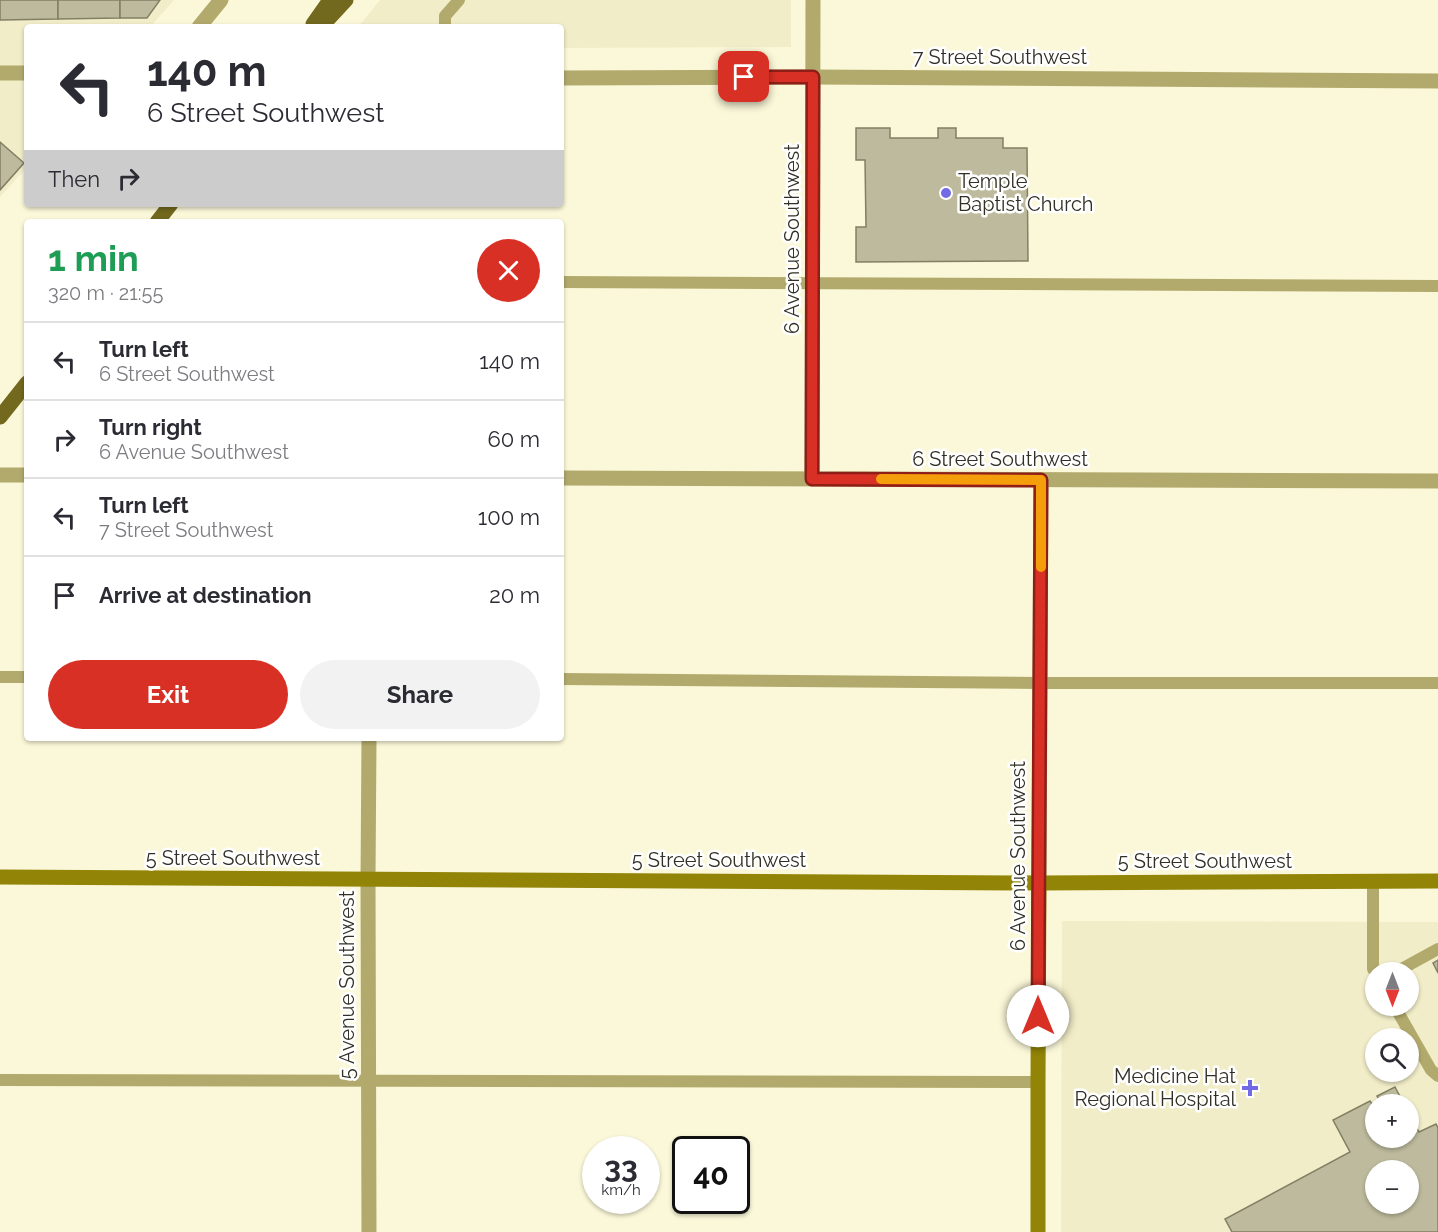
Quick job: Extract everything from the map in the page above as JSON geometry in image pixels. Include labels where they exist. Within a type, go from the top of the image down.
[{"type":"main road","points":[[313,24],[330,0]]},
{"type":"main road","points":[[324,24],[346,0]]},
{"type":"main road","points":[[158,219],[168,207]]},
{"type":"main road","points":[[0,417],[24,387]]},
{"type":"street","points":[[201,24],[221,0]]},
{"type":"street","name":"6 Avenue Southwest","points":[[812,479],[813,0]]},
{"type":"street","points":[[0,73],[24,73]]},
{"type":"street","name":"7 Street Southwest","points":[[564,78],[813,77],[1438,81]]},
{"type":"street","points":[[0,475],[24,475]]},
{"type":"street","name":"6 Street Southwest","points":[[564,478],[1438,481]]},
{"type":"street","name":"6 Avenue Southwest","points":[[1038,1232],[1041,480]]},
{"type":"street","name":"5 Avenue Southwest","points":[[369,741],[369,1232]]},
{"type":"street","name":"5 Street Southwest","points":[[0,877],[1039,883],[1438,880]]},
{"type":"lane","points":[[445,24],[445,16],[459,0]]},
{"type":"lane","points":[[564,282],[1438,286]]},
{"type":"lane","points":[[0,677],[24,677]]},
{"type":"lane","points":[[564,679],[1040,683],[1438,683]]},
{"type":"lane","points":[[1373,880],[1373,962]]},
{"type":"lane","points":[[1414,962],[1438,949]]},
{"type":"lane","points":[[1400,1016],[1431,1070],[1438,1076]]},
{"type":"lane","points":[[0,1080],[1038,1082]]},
{"type":"shaded area","points":[[0,0],[174,0],[153,24],[24,24],[24,170],[0,197]]},
{"type":"shaded area","points":[[380,0],[791,0],[791,47],[564,48],[564,24],[360,24]]},
{"type":"shaded area","name":"Medicine Hat Regional Hospital","points":[[1062,921],[1438,922],[1438,1232],[1061,1232]]},
{"type":"building","points":[[0,0],[58,0],[58,19],[0,20]]},
{"type":"building","points":[[58,0],[120,0],[120,18],[58,19]]},
{"type":"building","points":[[120,0],[160,0],[147,18],[120,18]]},
{"type":"building","name":"Temple Baptist Church","points":[[856,128],[890,128],[890,138],[938,138],[938,128],[956,128],[956,138],[1003,138],[1003,148],[1027,148],[1028,261],[856,262],[856,227],[866,227],[865,160],[856,160]]},
{"type":"building","points":[[0,142],[24,163],[0,190]]},
{"type":"building","points":[[1438,960],[1438,973],[1433,963]]},
{"type":"building","points":[[1395,1087],[1399,1094],[1381,1094]]},
{"type":"building","points":[[1365,1104],[1365,1148],[1419,1148],[1419,1132],[1436,1124],[1438,1128],[1438,1232],[1232,1232],[1225,1219],[1350,1152],[1333,1120]]},
{"type":"slow traffic","points":[[881,479],[1041,480],[1041,567]]},
{"type":"place","name":"Temple Baptist Church","points":[[946,193]]},
{"type":"place","name":"Medicine Hat Regional Hospital","points":[[1250,1088]]},
{"type":"route","points":[[744,77],[813,77],[812,479],[1041,480],[1038,1016]]}]
